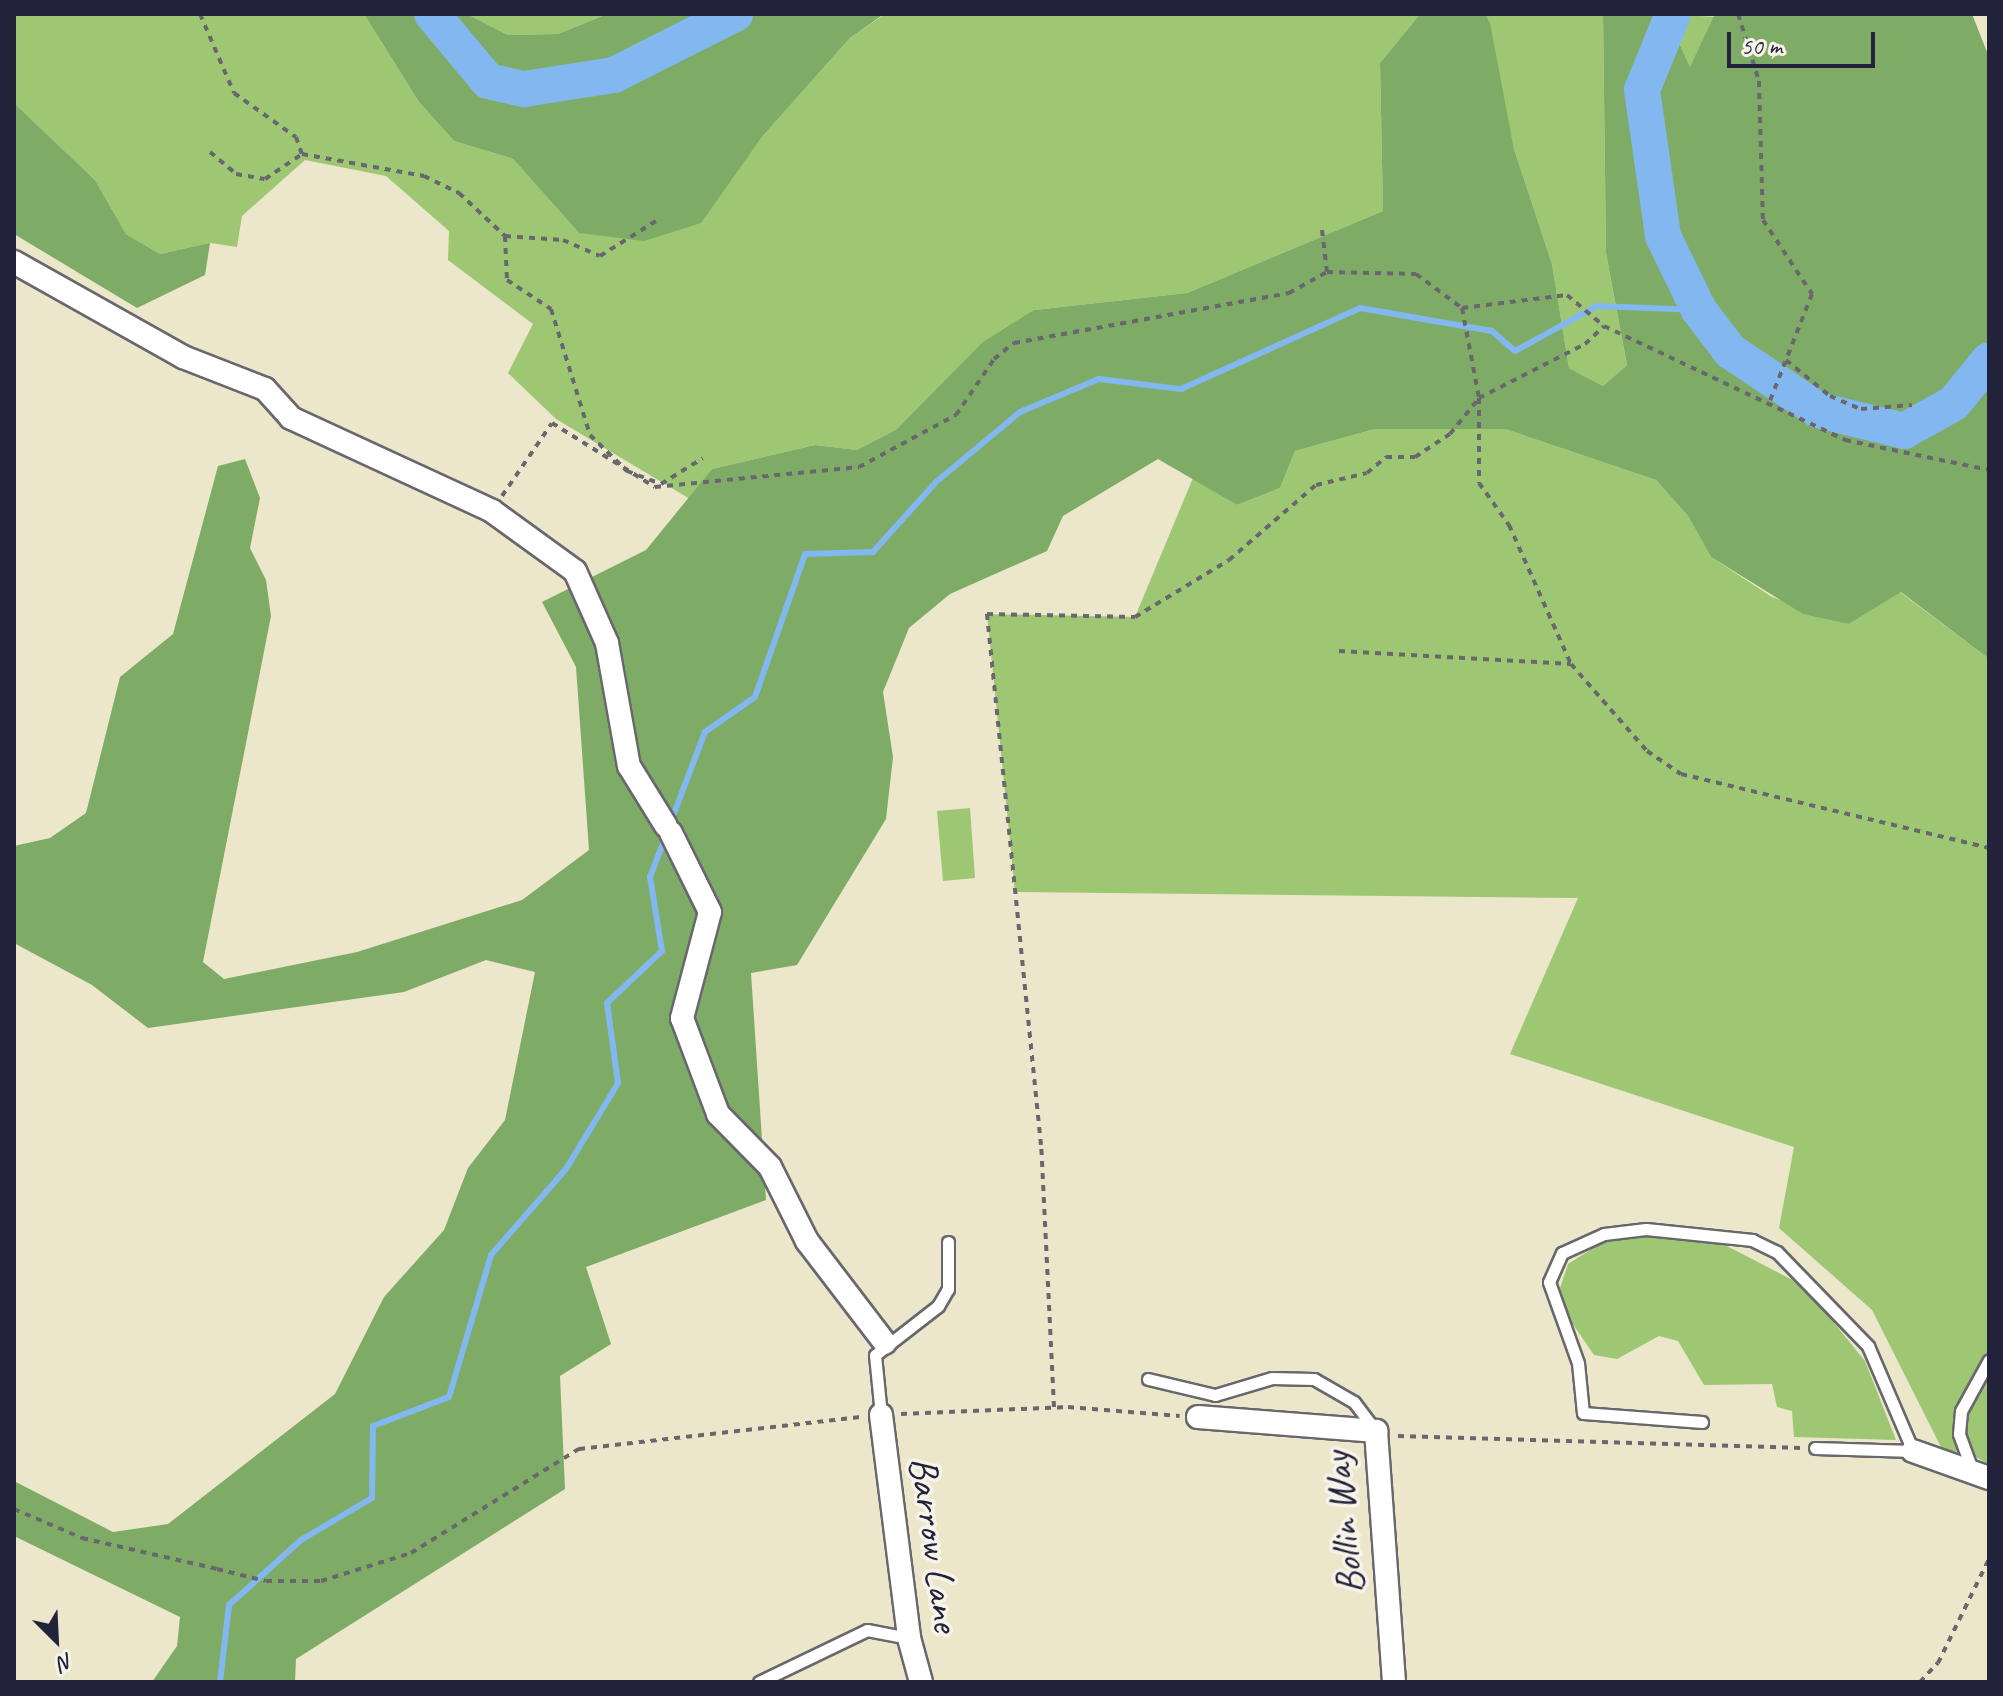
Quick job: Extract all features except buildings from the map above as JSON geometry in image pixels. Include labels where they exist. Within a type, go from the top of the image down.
[{"type":"street","points":[[14,262],[183,357],[265,389],[291,418],[492,511],[575,571],[607,643],[629,766],[668,830],[710,912],[682,1018],[718,1114],[770,1167],[807,1241],[885,1343]]},
{"type":"street","name":"Barrow Lane","points":[[881,1415],[909,1638],[921,1682]]},
{"type":"street","name":"Bollin Way","points":[[1198,1417],[1376,1434],[1394,1682]]},
{"type":"street","points":[[1913,1451],[1920,1459],[1980,1472]]},
{"type":"lane","points":[[1702,1422],[1583,1413],[1578,1363],[1549,1282],[1562,1253],[1604,1234],[1646,1229],[1752,1240],[1777,1252],[1868,1346],[1913,1451],[1815,1448]]},
{"type":"lane","points":[[881,1415],[874,1369],[885,1343],[938,1306],[948,1289],[948,1242]]},
{"type":"lane","points":[[1980,1472],[1959,1434],[1961,1411],[1989,1360]]},
{"type":"lane","points":[[1148,1379],[1215,1395],[1272,1378],[1314,1379],[1354,1402],[1376,1434]]},
{"type":"lane","points":[[759,1682],[867,1630],[909,1638]]},
{"type":"path","points":[[200,14],[234,93],[296,137],[302,154]]},
{"type":"path","points":[[1738,14],[1759,81],[1763,220],[1812,294],[1769,403]]},
{"type":"path","points":[[210,152],[236,174],[265,179],[302,154],[424,176],[459,193],[505,236],[563,240],[600,256],[656,221]]},
{"type":"path","points":[[1322,230],[1327,272]]},
{"type":"path","points":[[505,236],[507,280],[551,309],[590,435],[627,471],[661,484]]},
{"type":"path","points":[[492,511],[552,423],[655,487],[859,467],[956,415],[994,359],[1014,343],[1289,293],[1327,272],[1416,274],[1462,308],[1567,295],[1604,326],[1845,440],[1989,470]]},
{"type":"path","points":[[1462,308],[1462,330],[1479,398],[1479,483],[1509,525],[1571,664],[1647,751],[1681,774],[1825,814],[1989,848]]},
{"type":"path","points":[[1054,1407],[1041,1145],[987,614],[1135,617],[1229,560],[1316,485],[1367,473],[1386,457],[1415,457],[1439,442],[1479,398],[1585,344],[1604,326]]},
{"type":"path","points":[[1786,360],[1830,396],[1861,409],[1912,405]]},
{"type":"path","points":[[655,487],[703,458]]},
{"type":"path","points":[[1339,651],[1571,664]]},
{"type":"path","points":[[14,1509],[82,1538],[266,1581],[321,1581],[411,1553],[579,1449],[881,1415],[1054,1407],[1198,1417]]},
{"type":"path","points":[[1376,1434],[1815,1448]]},
{"type":"path","points":[[1920,1682],[1938,1663],[1989,1559]]},
{"type":"green space","points":[[14,14],[364,14],[419,102],[454,141],[513,159],[579,233],[701,222],[762,137],[850,38],[885,14],[1420,14],[1380,63],[1383,211],[1187,293],[1034,310],[897,429],[857,450],[815,445],[712,469],[690,499],[556,419],[508,373],[533,324],[448,260],[449,231],[386,176],[305,160],[242,216],[237,247],[211,243],[160,254],[126,234],[95,180],[14,103]]},
{"type":"green space","points":[[364,14],[467,14],[508,35],[558,34],[607,14],[884,14],[850,38],[762,137],[701,223],[644,241],[579,233],[513,159],[454,141],[419,102]]},
{"type":"green space","points":[[467,14],[607,14],[558,34],[508,35]]},
{"type":"green space","points":[[1420,14],[1485,14],[1490,23],[1514,149],[1552,264],[1569,368],[1603,386],[1627,365],[1606,253],[1603,14],[1666,14],[1690,67],[1715,14],[1972,14],[1989,57],[1989,659],[1901,592],[1849,624],[1803,614],[1711,557],[1688,516],[1656,480],[1505,429],[1375,429],[1295,451],[1280,488],[1237,505],[1158,459],[1063,516],[1047,551],[950,594],[909,628],[883,692],[893,757],[886,819],[797,965],[751,973],[766,1200],[586,1267],[611,1344],[560,1376],[565,1489],[296,1659],[295,1682],[152,1682],[177,1646],[180,1617],[14,1536],[14,1481],[113,1532],[168,1524],[335,1394],[384,1297],[444,1230],[468,1168],[505,1120],[535,972],[486,960],[404,992],[148,1028],[92,985],[14,943],[14,846],[50,838],[86,813],[120,677],[173,634],[218,466],[245,459],[260,498],[250,548],[266,580],[271,616],[203,962],[224,979],[357,952],[522,900],[589,850],[576,667],[542,602],[646,550],[712,469],[815,445],[857,450],[897,429],[983,342],[1034,310],[1187,293],[1383,211],[1380,63]]},
{"type":"green space","points":[[1485,14],[1603,14],[1606,253],[1627,365],[1603,386],[1569,368],[1552,264],[1514,149]]},
{"type":"green space","points":[[1666,14],[1717,17],[1690,67]]},
{"type":"green space","points":[[14,103],[95,180],[126,234],[160,254],[210,243],[205,275],[137,308],[14,234]]},
{"type":"green space","points":[[1375,429],[1505,429],[1656,480],[1688,516],[1711,557],[1772,597],[1849,624],[1900,592],[1989,659],[1989,1464],[1966,1452],[1943,1451],[1872,1310],[1779,1228],[1794,1147],[1510,1054],[1578,898],[1015,892],[987,614],[1135,617],[1193,478],[1237,505],[1280,488],[1295,451]]},
{"type":"green space","points":[[970,808],[975,878],[943,881],[937,811]]},
{"type":"green space","points":[[1643,1236],[1723,1244],[1804,1286],[1865,1361],[1896,1440],[1794,1437],[1792,1411],[1777,1407],[1772,1384],[1704,1385],[1678,1341],[1659,1336],[1617,1359],[1594,1355],[1566,1314],[1560,1288],[1568,1264],[1606,1240]]},
{"type":"waterway","points":[[432,14],[488,81],[524,89],[614,75],[735,14]]},
{"type":"waterway","points":[[1673,14],[1642,90],[1663,236],[1699,310],[1730,351],[1818,410],[1904,431],[1954,403],[1989,360]]},
{"type":"waterway","points":[[670,824],[705,732],[755,697],[805,554],[873,552],[936,482],[1020,412],[1099,379],[1181,389],[1360,308],[1492,331],[1515,351],[1597,306],[1699,310]]},
{"type":"waterway","points":[[220,1682],[229,1605],[301,1540],[372,1498],[373,1426],[449,1397],[491,1255],[566,1169],[618,1083],[607,1003],[662,951],[650,877],[666,835]]}]
